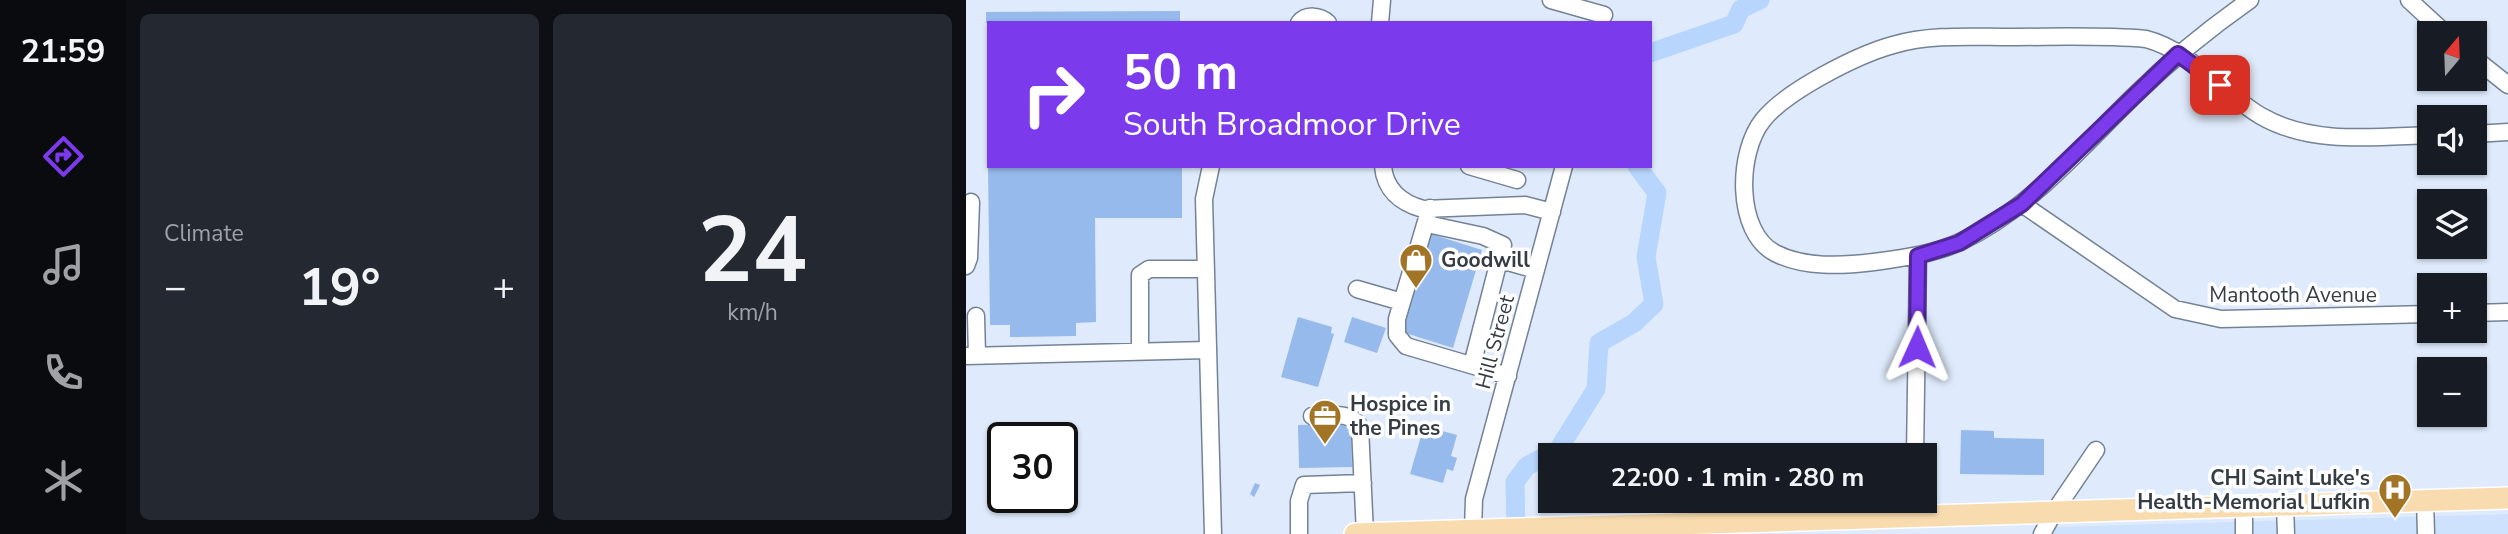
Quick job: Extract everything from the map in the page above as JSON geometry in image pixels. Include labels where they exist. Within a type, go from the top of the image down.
[{"type":"main road","points":[[1937,509],[2054,512],[2508,498]]},
{"type":"main road","points":[[1355,534],[1833,513]]},
{"type":"street","points":[[1380,21],[1382,0]]},
{"type":"street","points":[[2250,0],[2178,54],[2022,204],[1959,243],[1918,256],[1861,264],[1824,264],[1801,262],[1781,256],[1771,251],[1752,228],[1743,183],[1745,168],[1760,123],[1778,103],[1843,67],[1892,45],[1928,38],[2133,37],[2155,41],[2178,54],[2261,116],[2293,130],[2335,137],[2417,135]]},
{"type":"street","points":[[2409,0],[2432,21]]},
{"type":"street","points":[[1560,1],[1605,12]]},
{"type":"street","points":[[1301,21],[1308,17],[1320,17],[1325,21]]},
{"type":"street","points":[[2487,68],[2508,85]]},
{"type":"street","points":[[2487,133],[2508,132]]},
{"type":"street","points":[[1211,168],[1204,199],[1213,534]]},
{"type":"street","points":[[1383,168],[1386,181],[1395,196],[1428,216],[1501,243],[1504,247],[1472,365]]},
{"type":"street","points":[[1483,168],[1519,173],[1514,191],[1515,206]]},
{"type":"street","name":"Hill Street","points":[[1473,530],[1474,499],[1563,168]]},
{"type":"street","points":[[966,266],[971,202]]},
{"type":"street","name":"Mantooth Avenue","points":[[2022,204],[2175,309],[2191,314],[2221,319],[2417,314]]},
{"type":"street","points":[[1428,216],[1515,206],[1539,207],[1552,212]]},
{"type":"street","points":[[1428,216],[1395,328],[1400,341],[1406,346],[1507,376]]},
{"type":"street","points":[[1915,443],[1918,256]]},
{"type":"street","points":[[1501,260],[1536,270]]},
{"type":"street","points":[[1140,352],[1140,275],[1149,269],[1205,269]]},
{"type":"street","points":[[1357,289],[1402,302]]},
{"type":"street","points":[[2487,313],[2508,312]]},
{"type":"street","points":[[976,316],[972,356],[1207,350]]},
{"type":"street","points":[[1312,416],[1350,416],[1356,419],[1360,427],[1365,534]]},
{"type":"street","points":[[2042,534],[2096,450]]},
{"type":"street","points":[[1299,534],[1299,500],[1304,485],[1363,483]]},
{"type":"street","points":[[2424,500],[2426,534]]},
{"type":"street","points":[[2285,505],[2286,534]]},
{"type":"street","points":[[2244,506],[2244,534]]},
{"type":"shaded area","name":"CHI Saint Luke's Health-Memorial Lufkin","points":[[2508,514],[2508,534],[2052,534],[2056,527]]},
{"type":"building","points":[[1180,11],[1180,21],[986,23],[986,12]]},
{"type":"building","points":[[988,168],[1182,168],[1182,218],[1095,218],[1096,322],[1076,323],[1076,336],[1010,337],[1010,325],[990,325]]},
{"type":"building","points":[[1428,233],[1482,250],[1453,348],[1399,331]]},
{"type":"building","points":[[1298,317],[1332,327],[1331,333],[1334,334],[1318,387],[1281,377]]},
{"type":"building","points":[[1352,317],[1386,328],[1377,353],[1344,342]]},
{"type":"building","name":"Hospice in the Pines","points":[[1351,424],[1352,467],[1299,468],[1298,425]]},
{"type":"building","points":[[1424,426],[1457,435],[1451,456],[1457,458],[1453,471],[1447,469],[1443,483],[1410,474]]},
{"type":"building","points":[[1961,430],[1994,431],[1994,438],[2044,439],[2044,475],[1960,474]]},
{"type":"building","points":[[1255,483],[1260,485],[1254,497],[1250,494]]},
{"type":"waterway","points":[[1652,52],[1734,24],[1741,9],[1760,0]]},
{"type":"waterway","points":[[1516,534],[1515,482],[1527,466],[1558,450],[1596,389],[1599,343],[1634,323],[1654,304],[1646,257],[1657,193],[1638,168]]},
{"type":"place","name":"Goodwill","points":[[1416,290]]},
{"type":"place","name":"Hospice in the Pines","points":[[1325,446]]},
{"type":"place","name":"CHI Saint Luke's Health-Memorial Lufkin","points":[[2395,520]]},
{"type":"route","points":[[1917,347],[1918,256],[1959,243],[2022,204],[2178,54],[2220,85]]}]
